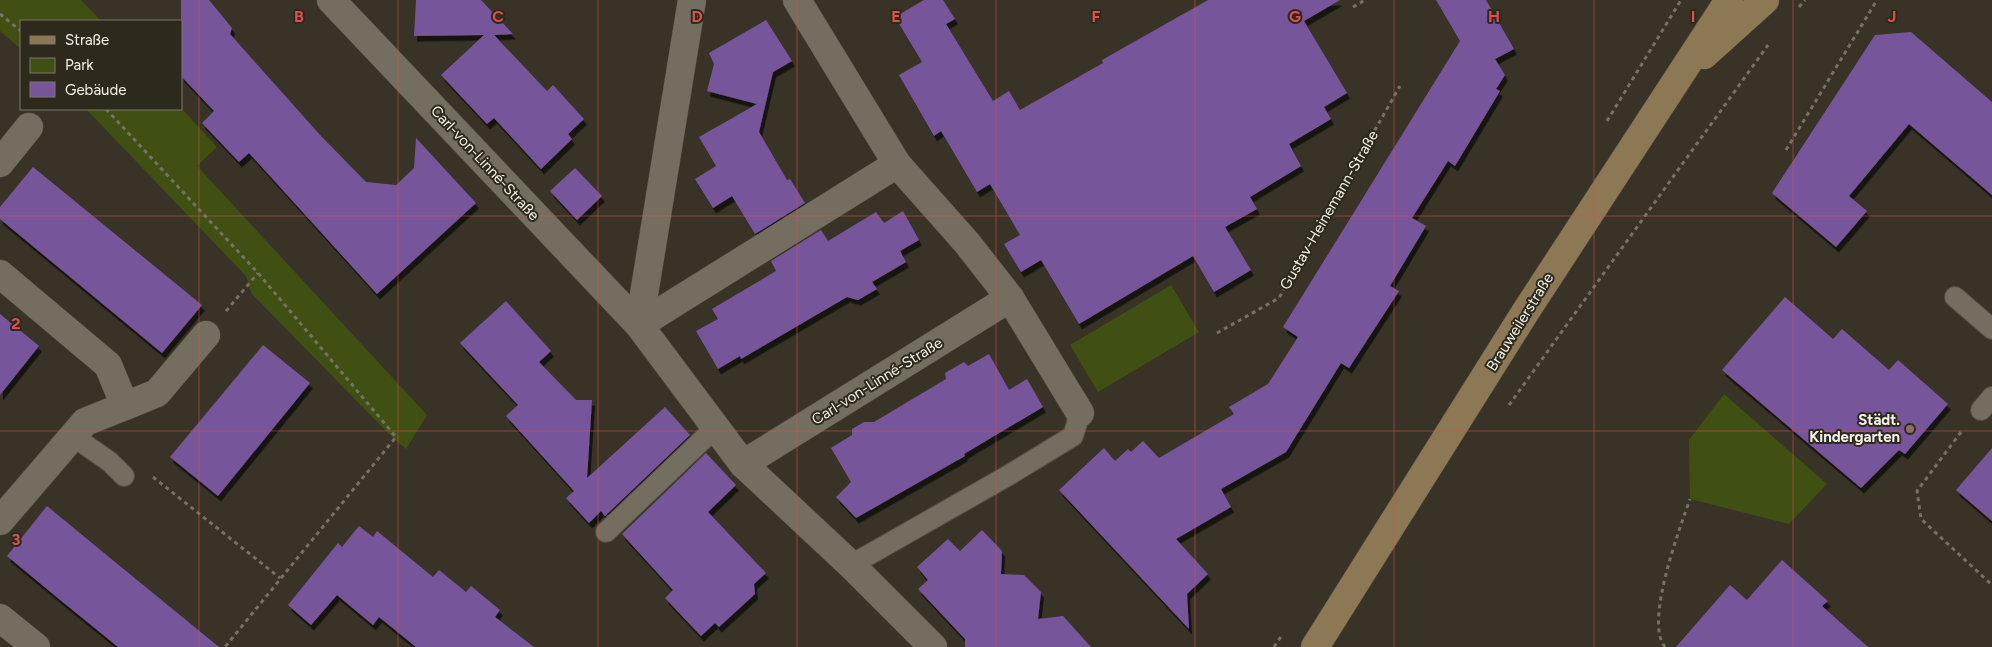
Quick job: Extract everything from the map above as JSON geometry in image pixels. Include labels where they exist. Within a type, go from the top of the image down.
[{"type":"main road","name":"Brauweilerstraße","points":[[1315,647],[1526,311],[1728,0]]},
{"type":"main road","points":[[1675,81],[1765,0]]},
{"type":"street","name":"Carl-von-Linné-Straße","points":[[331,0],[639,326],[743,464],[852,565],[933,647]]},
{"type":"street","points":[[639,326],[692,0]]},
{"type":"street","points":[[797,0],[897,164],[968,243],[1010,298],[1080,413]]},
{"type":"street","points":[[0,163],[29,127]]},
{"type":"street","points":[[639,326],[897,164]]},
{"type":"street","points":[[0,274],[108,365],[125,406]]},
{"type":"street","name":"Carl-von-Linné-Straße","points":[[743,464],[1010,298]]},
{"type":"street","points":[[0,521],[85,422],[157,393],[206,335]]},
{"type":"street","points":[[0,618],[36,647]]},
{"type":"lane","points":[[1955,297],[1992,328]]},
{"type":"lane","points":[[852,565],[1073,436],[1080,413]]},
{"type":"lane","points":[[606,532],[716,427]]},
{"type":"lane","points":[[73,436],[110,462],[124,476]]},
{"type":"path","points":[[1353,7],[1365,0]]},
{"type":"path","points":[[1797,9],[1805,0]]},
{"type":"path","points":[[1786,150],[1877,0]]},
{"type":"path","points":[[0,14],[20,30]]},
{"type":"path","points":[[1509,406],[1769,44]]},
{"type":"path","name":"Gustav-Heinemann-Straße","points":[[1217,333],[1279,298],[1400,86]]},
{"type":"path","points":[[107,110],[258,273],[396,437],[225,647]]},
{"type":"path","points":[[206,335],[258,273]]},
{"type":"path","points":[[1986,403],[1957,437],[1917,491],[1921,519],[1992,585]]},
{"type":"path","points":[[148,472],[280,578]]},
{"type":"path","points":[[1665,647],[1661,642],[1658,618],[1670,555],[1690,499]]},
{"type":"green space","points":[[0,0],[81,0],[100,20],[20,20],[20,48],[0,31]]},
{"type":"green space","points":[[182,109],[217,147],[197,166],[427,415],[406,449],[251,293],[246,276],[87,110]]},
{"type":"green space","points":[[1171,285],[1199,332],[1098,392],[1070,345]]},
{"type":"green space","points":[[1724,394],[1827,484],[1789,524],[1690,499],[1689,440]]},
{"type":"building","points":[[181,0],[209,0],[232,28],[230,34],[321,136],[366,182],[396,185],[414,168],[416,138],[476,203],[377,294],[249,153],[239,162],[202,123],[214,111],[182,77]]},
{"type":"building","points":[[416,0],[481,0],[513,34],[494,35],[547,91],[553,85],[584,119],[568,134],[572,139],[541,169],[494,118],[487,124],[441,75],[484,35],[414,36]]},
{"type":"building","points":[[924,0],[943,0],[955,19],[946,24],[993,101],[1009,91],[1020,110],[1103,63],[1102,60],[1208,0],[1340,0],[1304,21],[1347,93],[1324,107],[1331,119],[1289,144],[1301,166],[1250,197],[1257,209],[1225,227],[1251,270],[1214,292],[1193,256],[1079,324],[1041,260],[1021,272],[1004,244],[1020,235],[990,184],[977,192],[941,131],[934,136],[899,75],[922,62],[895,17]]},
{"type":"building","points":[[1436,0],[1486,0],[1514,49],[1495,59],[1505,75],[1496,89],[1500,91],[1455,166],[1448,161],[1412,218],[1426,226],[1390,286],[1399,291],[1349,368],[1341,363],[1286,452],[1221,489],[1231,507],[1176,539],[1208,574],[1187,594],[1189,629],[1059,490],[1104,448],[1115,461],[1128,449],[1131,452],[1143,441],[1159,458],[1234,414],[1229,407],[1268,384],[1298,337],[1283,327],[1460,41]]},
{"type":"building","points":[[766,20],[792,61],[773,72],[759,132],[787,180],[790,179],[805,203],[755,234],[732,196],[713,208],[695,179],[716,166],[699,137],[757,104],[707,91],[714,64],[709,53]]},
{"type":"building","points":[[1911,32],[1992,102],[1992,195],[1909,124],[1849,196],[1867,211],[1836,247],[1772,193],[1875,35]]},
{"type":"building","points":[[33,167],[202,305],[162,353],[0,219],[0,207]]},
{"type":"building","points":[[575,168],[602,196],[577,220],[550,191]]},
{"type":"building","points":[[903,211],[919,240],[900,251],[906,262],[872,282],[877,289],[858,300],[847,297],[741,359],[740,356],[718,369],[696,331],[718,319],[712,309],[776,271],[771,261],[821,230],[828,241],[876,212],[884,223]]},
{"type":"building","points":[[1785,297],[1833,339],[1842,329],[1889,370],[1898,360],[1948,404],[1905,454],[1899,450],[1861,488],[1722,370]]},
{"type":"building","points":[[506,301],[551,351],[539,362],[576,400],[592,400],[587,478],[665,407],[690,435],[605,516],[601,511],[589,523],[566,498],[574,491],[506,416],[518,405],[460,343]]},
{"type":"building","points":[[0,314],[39,346],[0,395]]},
{"type":"building","points":[[263,345],[310,383],[218,496],[170,457]]},
{"type":"building","points":[[989,354],[1009,390],[1027,379],[1043,407],[964,454],[965,456],[856,518],[836,497],[851,482],[831,448],[852,435],[852,429],[864,422],[874,422],[946,379],[945,373],[964,362],[968,366]]},
{"type":"building","points":[[1992,448],[1992,521],[1956,490]]},
{"type":"building","points":[[706,453],[736,485],[708,512],[766,573],[754,584],[755,594],[719,627],[715,623],[701,636],[665,598],[673,590],[622,534]]},
{"type":"building","points":[[47,506],[219,647],[118,647],[59,599],[7,556]]},
{"type":"building","points":[[359,526],[373,537],[377,531],[433,577],[439,570],[466,592],[471,586],[500,610],[495,617],[534,647],[416,647],[379,617],[373,625],[337,595],[311,625],[288,605],[338,543],[342,547]]},
{"type":"building","points":[[982,530],[1002,551],[1001,574],[1024,575],[1041,592],[1038,619],[1063,616],[1091,647],[965,647],[965,639],[918,589],[928,580],[917,567],[948,539],[960,551]]},
{"type":"building","points":[[1782,560],[1828,601],[1822,606],[1868,647],[1676,647],[1730,585],[1747,600]]},
{"type":"place","name":"Städt. Kindergarten","points":[[1910,429]]}]
